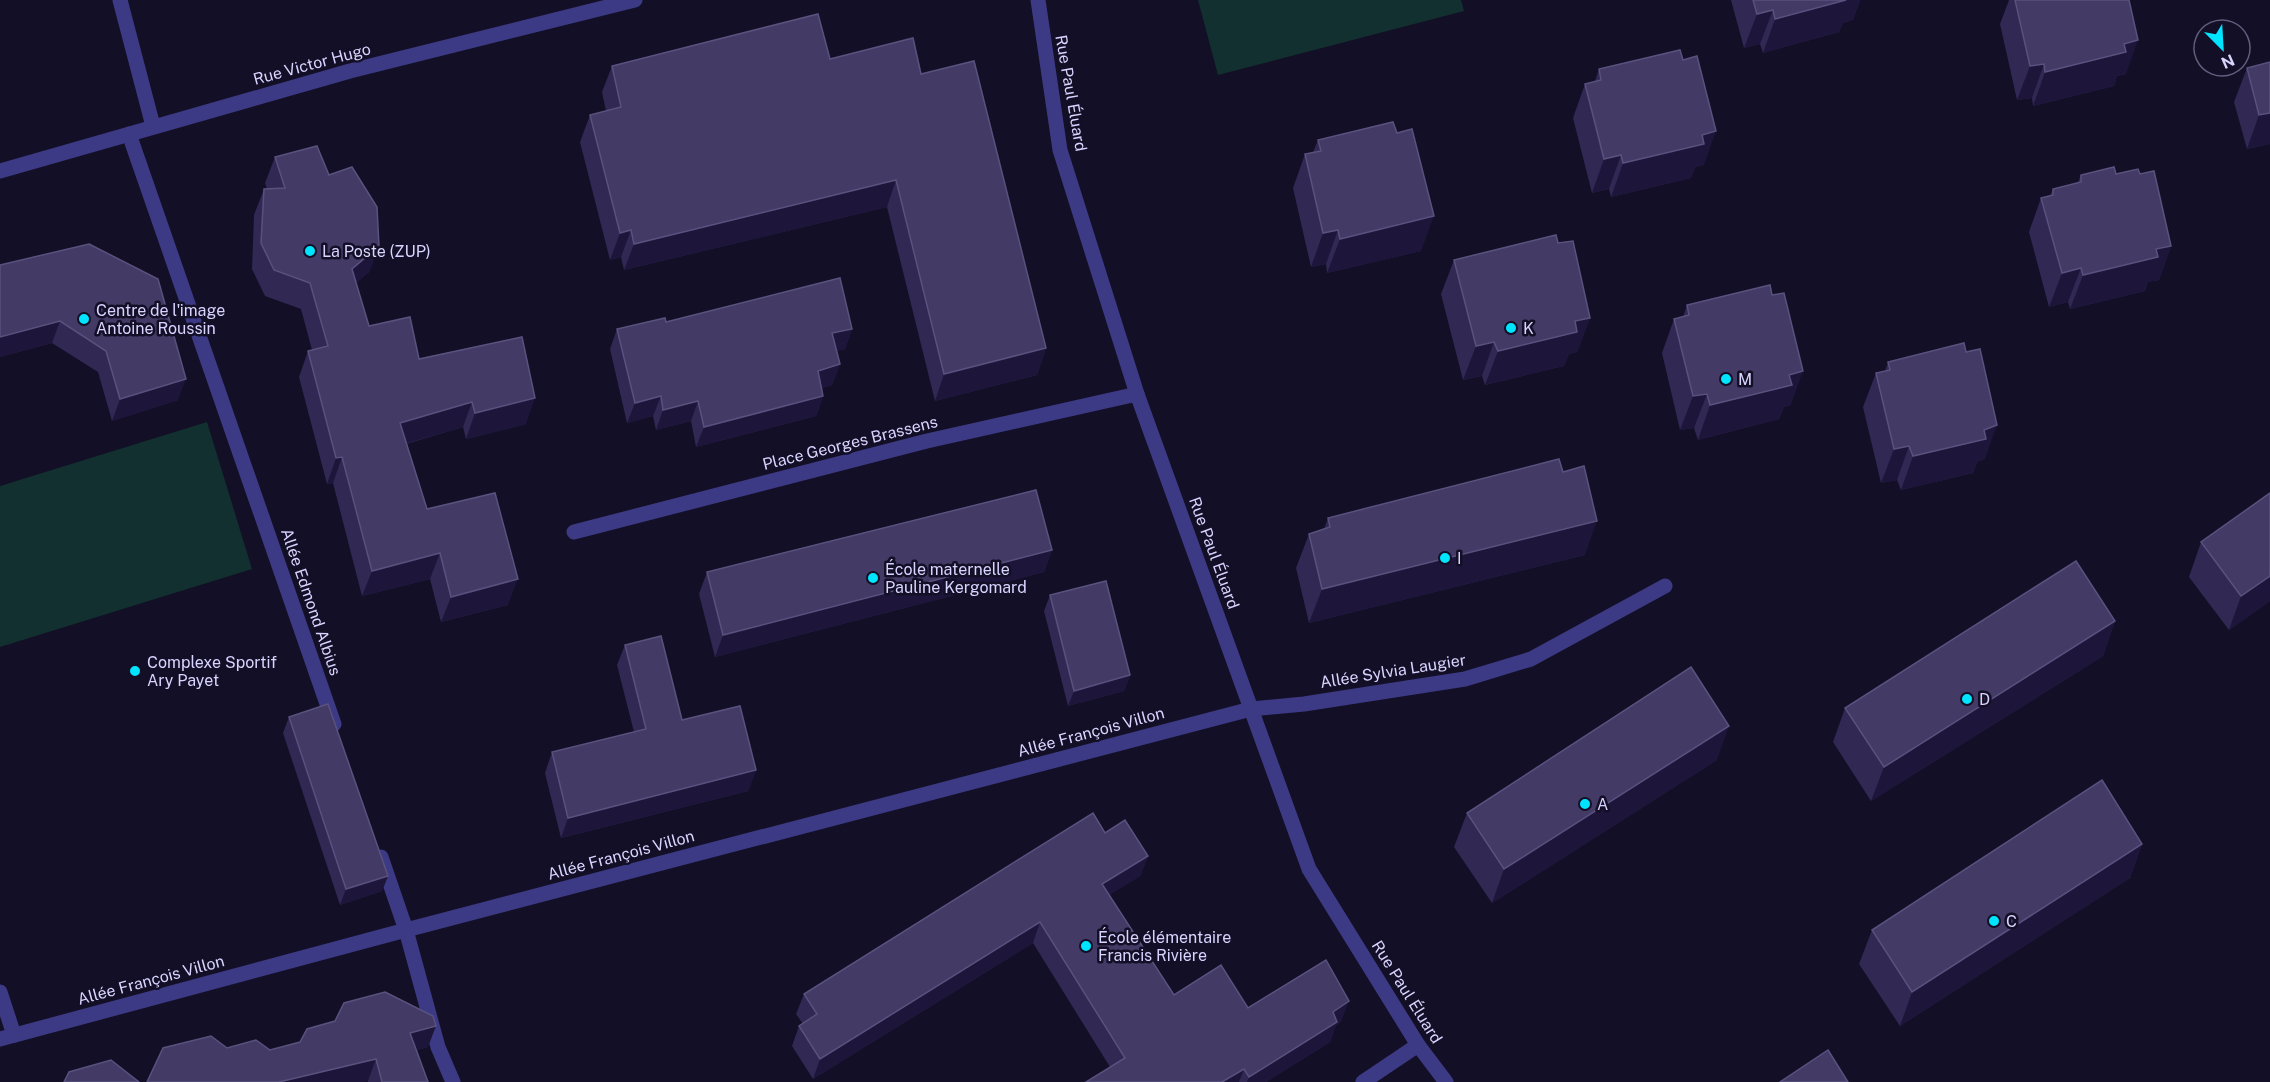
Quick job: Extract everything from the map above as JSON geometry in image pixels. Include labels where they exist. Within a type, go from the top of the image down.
[{"type":"street","points":[[120,0],[153,126]]},
{"type":"street","name":"Rue Victor Hugo","points":[[0,171],[350,71],[635,0]]},
{"type":"street","name":"Rue Paul Éluard","points":[[1038,0],[1060,150],[1137,394],[1310,869],[1418,1045],[1446,1082]]},
{"type":"street","name":"Allée Edmond Albius","points":[[129,134],[340,739]]},
{"type":"street","name":"Place Georges Brassens","points":[[574,531],[927,441],[1137,394]]},
{"type":"street","name":"Allée Sylvia Laugier","points":[[1251,709],[1304,704],[1465,679],[1531,659],[1665,586]]},
{"type":"street","name":"Allée François Villon","points":[[7,1037],[1251,709]]},
{"type":"street","points":[[375,840],[406,930],[438,1047],[453,1082]]},
{"type":"street","points":[[0,992],[7,1037]]},
{"type":"street","points":[[1363,1082],[1418,1045]]},
{"type":"green space","points":[[1198,0],[1461,0],[1464,11],[1218,75]]},
{"type":"green space","points":[[207,422],[252,569],[0,647],[0,486]]},
{"type":"building","points":[[1753,0],[1846,0],[1775,19],[1773,10],[1757,14]]},
{"type":"building","points":[[2015,0],[2129,0],[2138,40],[2124,44],[2126,52],[2045,72],[2044,64],[2030,66]]},
{"type":"building","points":[[818,14],[830,59],[913,38],[921,74],[974,61],[1046,348],[944,374],[896,180],[634,244],[631,230],[620,233],[590,115],[621,107],[612,66]]},
{"type":"building","points":[[1680,50],[1683,60],[1697,56],[1716,131],[1702,135],[1704,144],[1623,163],[1621,155],[1604,159],[1585,84],[1601,80],[1599,69]]},
{"type":"building","points":[[2270,62],[2270,113],[2259,115],[2250,78],[2252,78],[2252,67]]},
{"type":"building","points":[[1393,122],[1397,133],[1412,129],[1434,216],[1340,239],[1338,230],[1323,233],[1305,154],[1321,151],[1318,140]]},
{"type":"building","points":[[317,146],[329,175],[352,167],[377,207],[379,246],[352,269],[369,326],[410,317],[419,359],[522,337],[535,398],[475,413],[472,402],[400,423],[427,509],[495,493],[518,579],[451,597],[440,553],[372,571],[342,457],[336,458],[308,351],[328,346],[310,283],[274,270],[261,243],[264,189],[285,188],[275,157]]},
{"type":"building","points":[[2114,167],[2116,174],[2138,169],[2140,174],[2154,171],[2171,246],[2156,249],[2158,257],[2083,275],[2081,268],[2062,273],[2041,198],[2053,195],[2053,189],[2081,182],[2081,175]]},
{"type":"building","points":[[1556,235],[1558,243],[1573,241],[1590,318],[1575,321],[1577,332],[1498,351],[1494,342],[1476,346],[1454,260]]},
{"type":"building","points":[[89,244],[158,279],[186,379],[120,399],[106,351],[60,321],[0,337],[0,265]]},
{"type":"building","points":[[840,278],[852,329],[832,333],[840,364],[818,371],[823,396],[704,427],[698,401],[663,410],[661,396],[635,403],[617,329],[665,318],[666,322]]},
{"type":"building","points":[[1770,285],[1772,295],[1784,293],[1803,371],[1789,375],[1792,385],[1710,405],[1707,394],[1693,396],[1674,319],[1689,315],[1687,305]]},
{"type":"building","points":[[1964,343],[1966,352],[1980,349],[1997,425],[1984,430],[1986,439],[1913,456],[1909,446],[1894,449],[1876,373],[1890,370],[1888,362]]},
{"type":"building","points":[[1559,459],[1563,472],[1584,466],[1597,521],[1322,589],[1309,534],[1330,527],[1328,518]]},
{"type":"building","points":[[1036,490],[1052,550],[723,635],[707,572]]},
{"type":"building","points":[[2270,493],[2270,576],[2241,596],[2201,542]]},
{"type":"building","name":"D","points":[[2076,561],[2115,621],[1884,767],[1845,708]]},
{"type":"building","points":[[1106,581],[1130,675],[1074,691],[1050,595]]},
{"type":"building","points":[[661,636],[682,720],[740,706],[756,770],[568,818],[552,752],[646,729],[625,645]]},
{"type":"building","name":"A","points":[[1691,667],[1729,726],[1504,869],[1467,813]]},
{"type":"building","points":[[328,704],[388,876],[346,889],[289,717]]},
{"type":"building","name":"C","points":[[2102,780],[2142,844],[1912,992],[1872,930]]},
{"type":"building","points":[[1093,813],[1105,833],[1125,820],[1148,856],[1102,884],[1174,995],[1221,965],[1248,1008],[1326,960],[1349,1001],[1333,1012],[1337,1022],[1249,1077],[1244,1069],[1222,1082],[1086,1082],[1125,1058],[1040,922],[820,1059],[799,1026],[817,1014],[804,994]]},
{"type":"building","points":[[385,992],[433,1016],[436,1026],[410,1033],[428,1082],[382,1082],[376,1059],[279,1082],[147,1082],[163,1048],[211,1036],[227,1048],[256,1040],[270,1050],[300,1042],[307,1029],[335,1021],[344,1003]]},
{"type":"building","points":[[1828,1050],[1848,1082],[1780,1082]]},
{"type":"building","points":[[111,1060],[139,1082],[64,1082],[69,1072]]},
{"type":"place","name":"La Poste (ZUP)","points":[[310,251]]},
{"type":"place","name":"Centre de l'image Antoine Roussin","points":[[84,319]]},
{"type":"place","name":"K","points":[[1511,328]]},
{"type":"place","name":"M","points":[[1726,379]]},
{"type":"place","name":"I","points":[[1445,558]]},
{"type":"place","name":"École maternelle Pauline Kergomard","points":[[873,578]]},
{"type":"place","name":"Complexe Sportif Ary Payet","points":[[135,671]]},
{"type":"place","name":"D","points":[[1967,699]]},
{"type":"place","name":"A","points":[[1585,804]]},
{"type":"place","name":"C","points":[[1994,921]]},
{"type":"place","name":"École élémentaire Francis Rivière","points":[[1086,946]]}]
